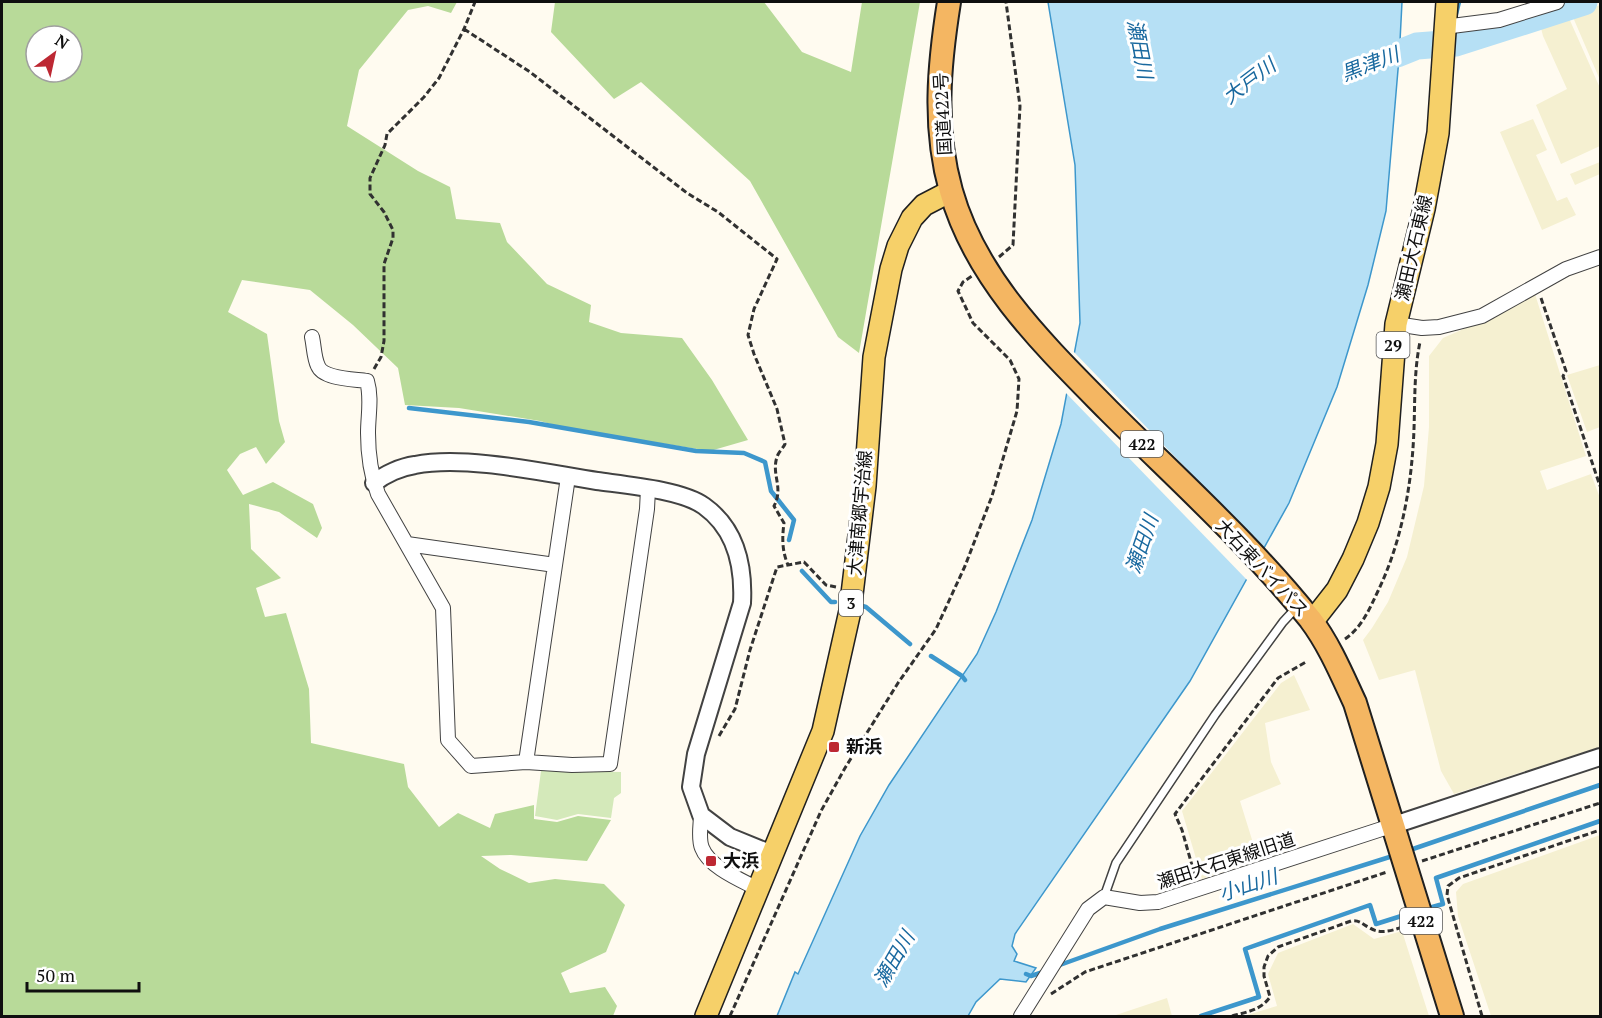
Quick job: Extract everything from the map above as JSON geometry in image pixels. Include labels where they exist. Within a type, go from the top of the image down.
[{"type":"highway","name":"国道422号","points":[[949,2],[940,55],[938,98],[940,136],[951,191]]},
{"type":"highway","name":"大石東バイパス","points":[[951,191],[965,228],[984,267],[1008,301],[1061,362],[1279,584],[1305,614],[1335,661],[1356,703],[1394,825],[1404,867],[1452,1017]]},
{"type":"main road","name":"瀬田大石東線","points":[[1305,614],[1337,590],[1368,523],[1379,487],[1387,444],[1396,324],[1424,209],[1438,133],[1447,2]]},
{"type":"main road","name":"大津南郷宇治線","points":[[706,1017],[823,731],[853,592],[865,486],[874,357],[891,269],[901,239],[912,218],[924,205],[951,191]]},
{"type":"street","points":[[1443,40],[1557,2]]},
{"type":"street","points":[[1396,324],[1422,328],[1439,327],[1482,316],[1566,269],[1600,257]]},
{"type":"street","points":[[312,337],[317,365],[321,371],[331,377],[367,381],[370,392],[368,435],[374,483],[378,494],[443,608],[448,740],[471,766],[526,762],[572,765],[610,764],[648,489]]},
{"type":"street","points":[[374,483],[383,475],[415,465],[456,462],[668,492],[702,504],[719,518],[738,553],[743,579],[742,603],[696,754],[691,787],[701,815],[702,848],[711,861],[725,872],[758,889]]},
{"type":"street","points":[[526,762],[568,477]]},
{"type":"street","points":[[407,544],[555,565]]},
{"type":"street","points":[[1394,825],[1600,757]]},
{"type":"street","points":[[701,815],[729,837],[772,854]]},
{"type":"street","name":"瀬田大石東線旧道","points":[[1104,897],[1140,903],[1158,902],[1394,825]]},
{"type":"street","points":[[1024,1011],[1088,909],[1104,897]]},
{"type":"lane","points":[[1104,897],[1116,863],[1215,715],[1283,622],[1305,614]]},
{"type":"path","points":[[367,381],[381,357],[384,340],[384,264],[393,238],[393,230],[384,212],[370,194],[370,178],[385,145],[387,134],[424,97],[439,78],[475,2]]},
{"type":"path","points":[[730,1017],[821,811],[898,683],[936,628],[966,566],[992,496],[1017,411],[1019,379],[1010,360],[973,323],[958,291],[963,282],[1010,250],[1013,245],[1020,105],[1006,2]]},
{"type":"path","points":[[464,29],[530,72],[687,193],[718,212],[777,259],[754,309],[748,335],[777,409],[785,444],[777,457],[776,474],[779,496],[774,506],[784,523],[782,535],[788,565]]},
{"type":"path","points":[[1537,286],[1566,370],[1563,376],[1600,486]]},
{"type":"path","points":[[1342,641],[1355,632],[1365,619],[1382,583],[1396,544],[1410,487],[1415,367],[1422,328]]},
{"type":"path","points":[[719,736],[735,709],[750,650],[777,567],[804,562],[826,585],[853,592]]},
{"type":"path","points":[[1199,890],[1182,830],[1175,814],[1278,678],[1306,662]]},
{"type":"path","points":[[1024,1011],[1085,972],[1600,803]]},
{"type":"path","points":[[1482,1017],[1448,895],[1448,886],[1459,878],[1600,830]]},
{"type":"path","points":[[1232,1017],[1258,1009],[1270,997],[1264,967],[1269,956],[1278,947],[1351,921],[1358,920],[1372,930],[1383,932],[1421,921]]},
{"type":"shaded area","points":[[1600,5],[1600,80],[1572,15]]},
{"type":"shaded area","points":[[1568,16],[1600,88],[1600,146],[1561,164],[1536,105],[1567,89],[1543,36],[1540,24]]},
{"type":"shaded area","points":[[1533,119],[1547,150],[1536,155],[1557,201],[1567,197],[1576,215],[1542,230],[1500,132]]},
{"type":"shaded area","points":[[1600,162],[1600,174],[1575,185],[1570,174]]},
{"type":"shaded area","points":[[1535,294],[1586,456],[1540,471],[1547,490],[1591,474],[1600,498],[1600,747],[1454,794],[1441,771],[1415,670],[1379,680],[1363,640],[1388,602],[1407,557],[1424,486],[1429,427],[1429,356],[1443,338]]},
{"type":"shaded area","points":[[1600,365],[1600,427],[1587,432],[1567,375]]},
{"type":"shaded area","points":[[1294,675],[1310,710],[1265,723],[1271,762],[1281,784],[1240,801],[1258,859],[1202,879],[1182,811],[1281,683]]},
{"type":"shaded area","points":[[1600,835],[1600,1016],[1491,1016],[1458,916],[1456,892],[1463,884]]},
{"type":"shaded area","points":[[1353,924],[1374,939],[1402,931],[1429,1016],[1244,1016],[1277,1006],[1268,974],[1278,953]]},
{"type":"shaded area","points":[[1167,998],[1172,1016],[1113,1016]]},
{"type":"green space","points":[[2,2],[457,2],[451,13],[428,6],[408,10],[359,70],[347,126],[418,171],[450,187],[456,219],[500,223],[507,242],[547,284],[591,305],[589,322],[621,333],[682,338],[712,380],[748,440],[710,451],[565,428],[540,421],[459,408],[405,405],[398,368],[353,325],[310,290],[242,280],[228,312],[267,334],[279,421],[285,442],[266,464],[256,447],[240,454],[227,470],[243,495],[273,482],[313,504],[322,528],[317,538],[279,512],[249,504],[251,549],[281,578],[256,588],[265,617],[286,613],[309,689],[311,743],[404,764],[408,787],[439,827],[458,813],[490,828],[495,814],[534,805],[534,819],[557,822],[578,816],[611,820],[587,861],[511,855],[481,856],[500,869],[529,883],[555,879],[604,884],[625,905],[606,952],[561,973],[570,993],[605,987],[617,1006],[613,1016],[2,1016]]},
{"type":"green space","points":[[555,2],[764,2],[802,52],[851,72],[862,2],[920,2],[859,353],[838,337],[750,181],[641,82],[614,99],[551,32]]},
{"type":"green space","points":[[541,771],[621,772],[621,793],[614,798],[611,818],[578,814],[557,820],[535,816]]},
{"type":"water","points":[[1048,2],[1402,2],[1400,41],[1432,42],[1429,52],[1414,57],[1399,58],[1386,211],[1368,285],[1337,387],[1289,503],[1190,681],[1015,934],[1012,946],[1017,954],[1014,961],[1036,968],[1026,982],[1000,979],[976,1002],[968,1016],[777,1016],[795,972],[798,974],[860,836],[889,785],[977,654],[1032,520],[1061,424],[1080,323],[1075,165]]},
{"type":"pier","points":[[1072,350],[1266,551],[1249,582],[1064,391]]},
{"type":"waterway","points":[[1456,14],[1459,2]]},
{"type":"waterway","name":"黒津川","points":[[1397,54],[1417,46],[1456,43],[1584,2]]},
{"type":"waterway","points":[[1456,28],[1456,43]]},
{"type":"waterway","points":[[409,408],[529,422],[696,451],[744,453],[765,462],[771,491],[794,520],[789,540]]},
{"type":"waterway","points":[[802,571],[831,602],[835,602]]},
{"type":"waterway","points":[[859,605],[866,607],[910,644]]},
{"type":"waterway","points":[[931,656],[965,680]]},
{"type":"waterway","name":"小山川","points":[[1407,851],[1600,785]]},
{"type":"waterway","points":[[1425,909],[1443,904],[1436,878],[1600,821]]},
{"type":"waterway","name":"小山川","points":[[1057,966],[1160,929],[1396,855]]},
{"type":"waterway","points":[[1201,1016],[1259,997],[1245,949],[1370,905],[1376,924],[1414,912]]},
{"type":"waterway","name":"小山川","points":[[1026,974],[1031,976],[1043,972]]},
{"type":"place","name":"新浜","points":[[834,747]]},
{"type":"place","name":"大浜","points":[[711,861]]},
{"type":"water label","name":"瀬田川","points":[[1140,49]]},
{"type":"water label","name":"大戸川","points":[[1249,81]]},
{"type":"water label","name":"瀬田川","points":[[1142,544]]},
{"type":"water label","name":"瀬田川","points":[[894,959]]}]
